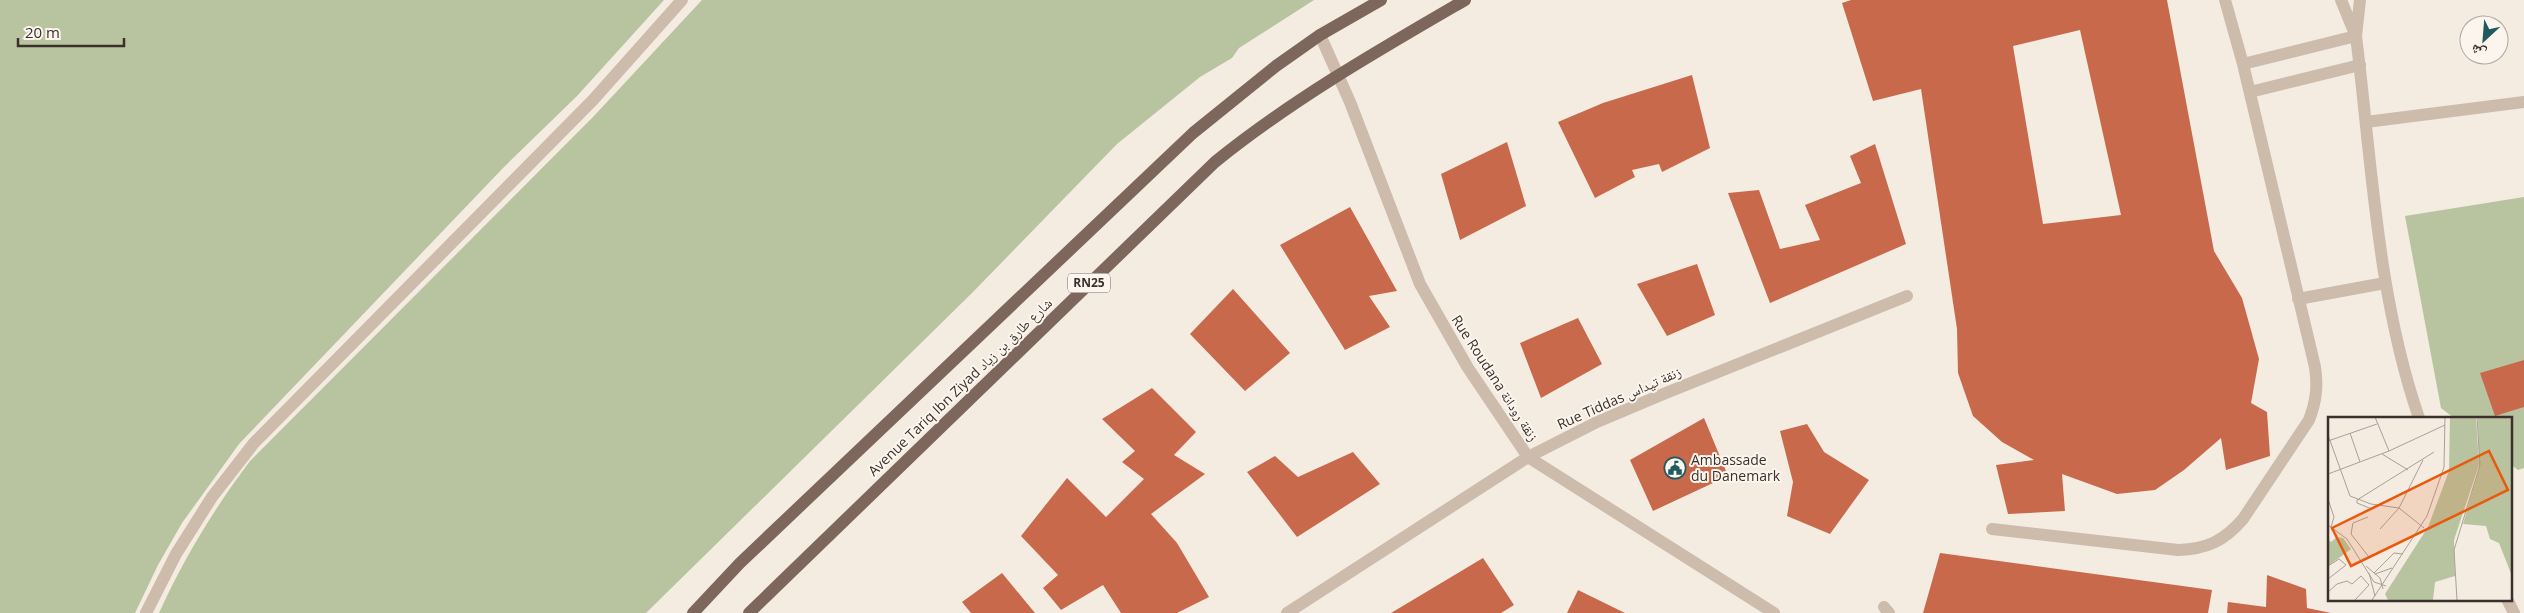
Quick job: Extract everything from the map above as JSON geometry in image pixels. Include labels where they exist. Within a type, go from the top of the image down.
[{"type":"main road","name":"Avenue Tariq Ibn Ziyad شارع طارق بن زياد","points":[[693,613],[740,563],[1193,133],[1269,71],[1320,35],[1381,0]]},
{"type":"main road","name":"Avenue Tariq Ibn Ziyad شارع طارق بن زياد","points":[[748,613],[1215,162],[1261,125],[1338,74],[1466,0]]},
{"type":"street","points":[[146,613],[176,554],[212,497],[254,443],[593,100],[682,0]]},
{"type":"street","points":[[1992,529],[2178,550],[2197,549],[2215,544],[2231,533],[2243,519],[2300,436],[2316,403],[2317,385],[2315,368],[2250,92],[2224,0]]},
{"type":"street","points":[[2341,0],[2356,36]]},
{"type":"street","points":[[2360,0],[2356,36],[2385,283],[2404,375],[2419,417]]},
{"type":"street","name":"Rue Roudana زنقة رودانة","points":[[1320,35],[1338,74],[1420,284],[1468,368],[1528,457],[1774,613]]},
{"type":"street","points":[[2243,64],[2356,36]]},
{"type":"street","points":[[2250,92],[2360,65]]},
{"type":"street","points":[[2366,122],[2524,102]]},
{"type":"street","points":[[2298,299],[2385,283]]},
{"type":"street","name":"Rue Tiddas زنقة تيداس","points":[[1287,613],[1528,457],[1597,422],[1907,296]]},
{"type":"street","points":[[2508,600],[2514,613]]},
{"type":"green space","points":[[0,0],[664,0],[577,96],[504,167],[239,444],[182,523],[158,565],[135,613],[0,613]]},
{"type":"green space","points":[[702,0],[1314,0],[1239,48],[1232,58],[1200,77],[1117,144],[973,292],[646,613],[159,613],[200,534],[250,461],[593,117]]},
{"type":"green space","points":[[2524,197],[2524,468],[2518,470],[2512,466],[2512,417],[2453,417],[2441,408],[2405,216]]},
{"type":"building","points":[[1851,0],[2167,0],[2214,251],[2242,298],[2259,359],[2251,403],[2267,412],[2270,456],[2226,470],[2221,438],[2184,470],[2155,490],[2117,494],[2062,474],[2065,511],[2008,514],[1996,465],[2034,460],[2002,442],[1973,416],[1958,373],[1957,329],[1921,89],[1873,101],[1842,3]],"holes":[[[2080,30],[2121,215],[2043,224],[2013,46]]]},
{"type":"building","points":[[1692,75],[1710,148],[1662,172],[1659,164],[1632,170],[1635,177],[1595,198],[1558,122],[1603,103]]},
{"type":"building","points":[[1507,142],[1526,206],[1460,240],[1441,174]]},
{"type":"building","points":[[1875,144],[1906,244],[1770,303],[1728,193],[1759,190],[1780,249],[1820,240],[1805,205],[1861,183],[1850,156]]},
{"type":"building","points":[[1350,207],[1397,291],[1369,296],[1390,327],[1345,350],[1280,245]]},
{"type":"building","points":[[1697,264],[1715,315],[1667,336],[1637,284]]},
{"type":"building","points":[[1233,289],[1290,353],[1245,391],[1190,334]]},
{"type":"building","points":[[1578,318],[1602,364],[1541,398],[1520,343]]},
{"type":"building","points":[[2524,360],[2524,407],[2495,416],[2480,373]]},
{"type":"building","points":[[1152,388],[1196,432],[1174,455],[1205,474],[1151,514],[1177,543],[1209,597],[1177,613],[1121,613],[1103,585],[1061,610],[1043,588],[1058,575],[1021,536],[1067,478],[1106,517],[1144,479],[1122,462],[1135,451],[1102,419]]},
{"type":"building","points":[[1704,418],[1728,476],[1653,511],[1630,460]]},
{"type":"building","points":[[1807,424],[1824,452],[1869,480],[1830,534],[1787,516],[1793,482],[1780,431]]},
{"type":"building","points":[[1353,452],[1380,484],[1297,537],[1247,472],[1275,456],[1298,477]]},
{"type":"building","points":[[1940,553],[2212,590],[2208,613],[1923,613]]},
{"type":"building","points":[[1483,558],[1514,605],[1501,613],[1391,613]]},
{"type":"building","points":[[1002,573],[1035,613],[971,613],[962,602]]},
{"type":"building","points":[[2267,575],[2306,589],[2307,608],[2331,613],[2227,613],[2228,602],[2266,607]]},
{"type":"building","points":[[1578,590],[1625,613],[1567,613]]},
{"type":"place","name":"Ambassade du Danemark","points":[[1675,468]]}]
